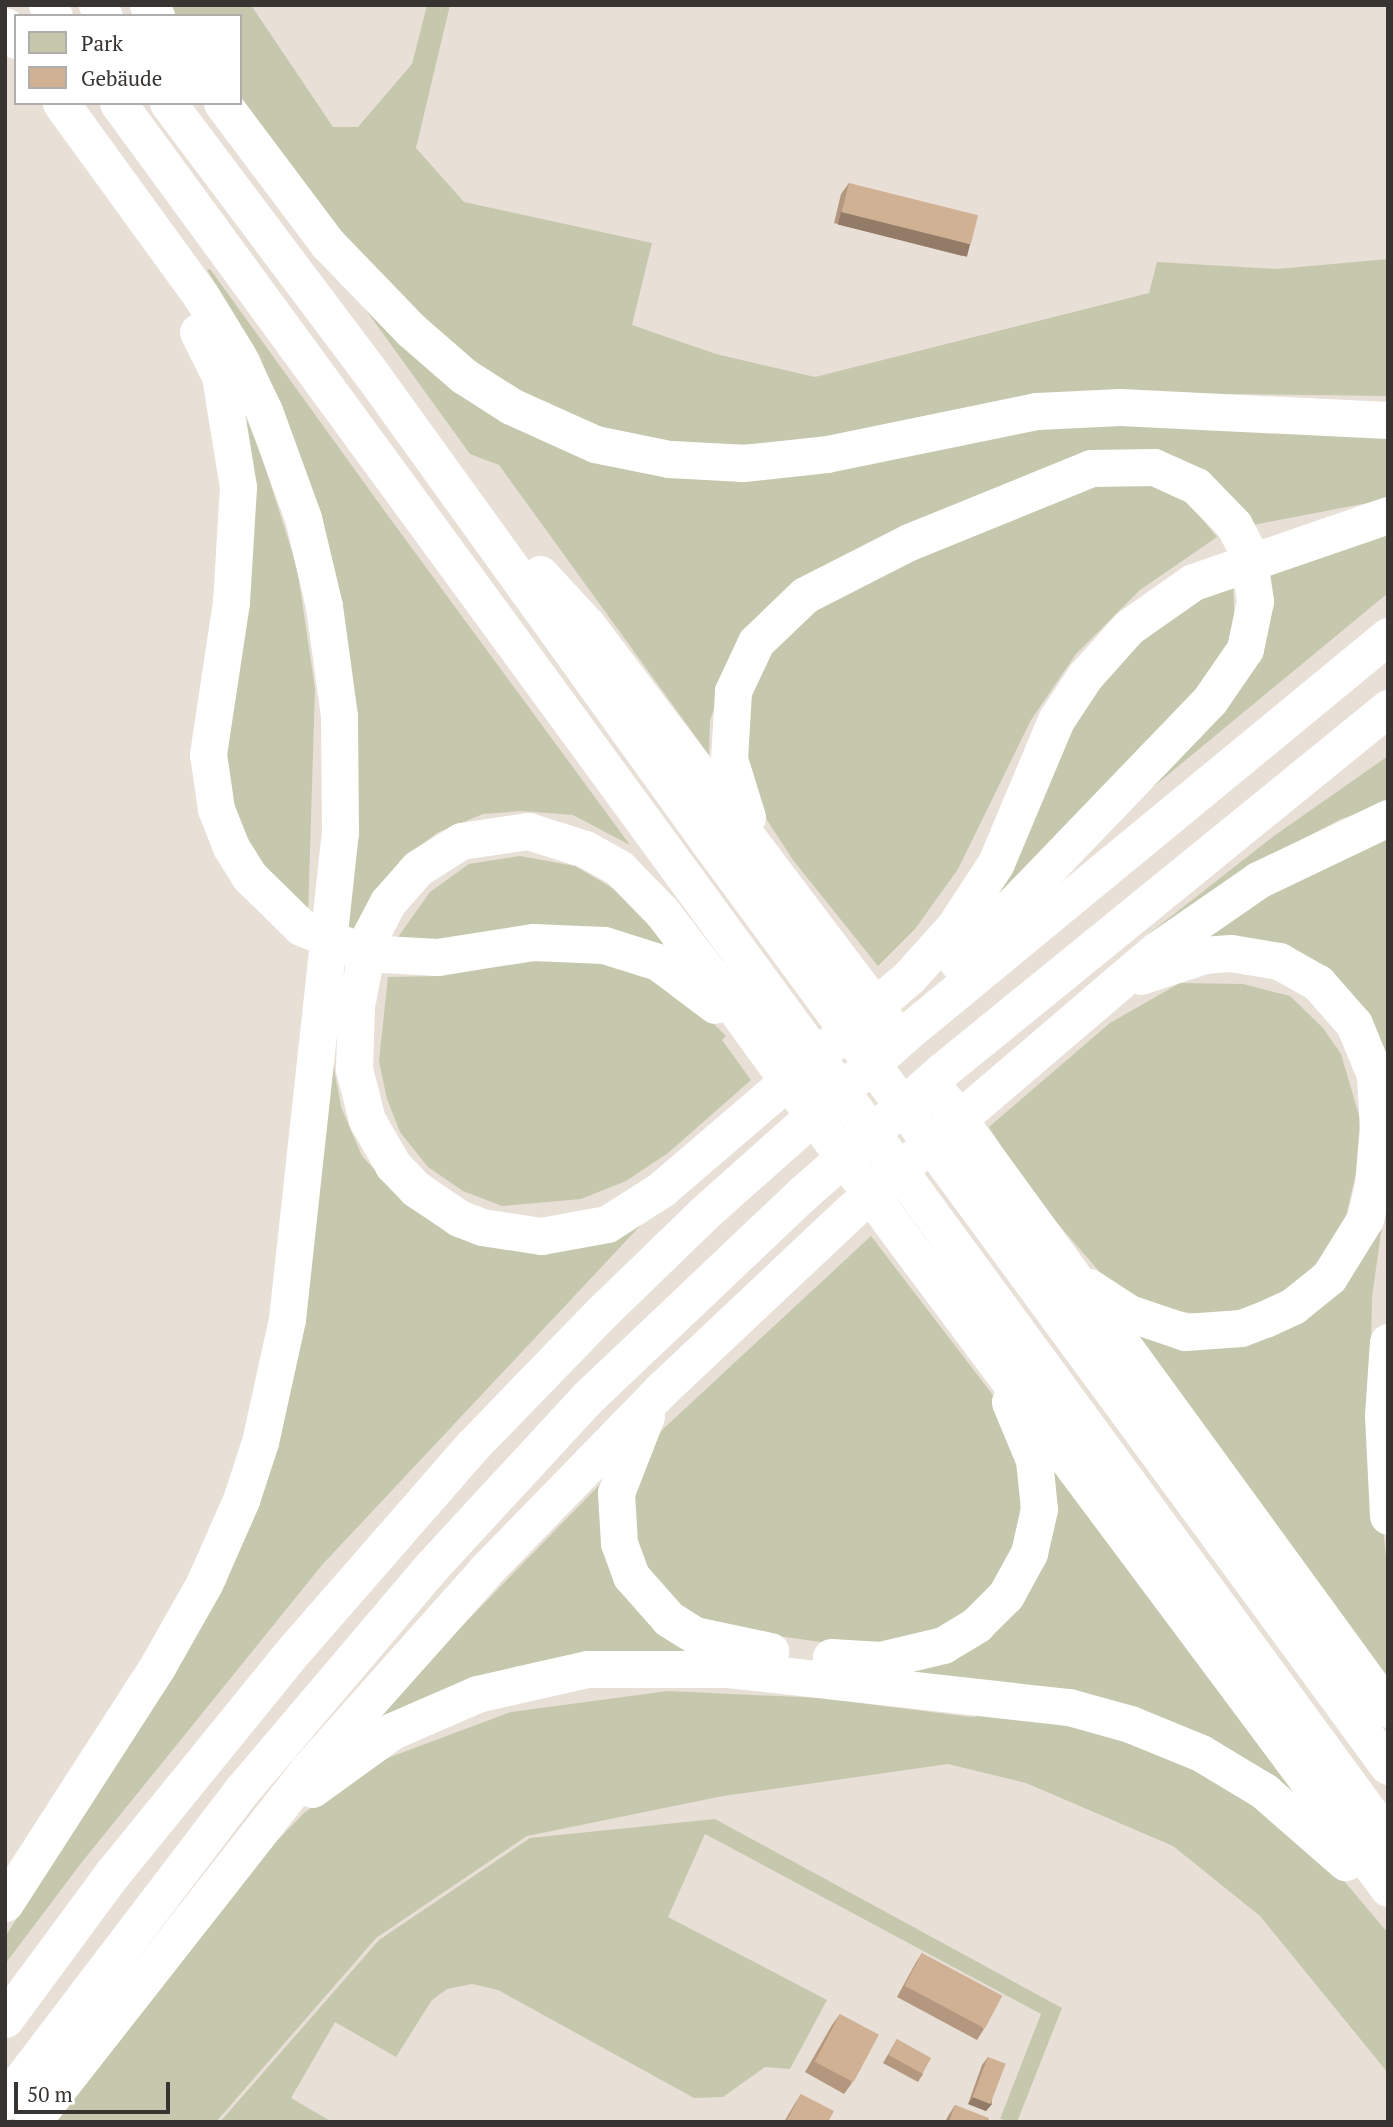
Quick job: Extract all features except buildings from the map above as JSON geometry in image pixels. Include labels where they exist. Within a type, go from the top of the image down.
[{"type":"highway","points":[[5,1903],[158,1667],[204,1584],[260,1442],[287,1319],[340,833],[339,716],[324,606],[303,518],[264,411],[237,355],[62,105]]},
{"type":"highway","points":[[119,105],[1388,1838]]},
{"type":"highway","points":[[170,105],[373,376],[956,1179],[1388,1766]]},
{"type":"highway","points":[[224,105],[328,244],[411,330],[464,376],[512,406],[595,444],[669,459],[743,463],[827,454],[1050,410],[1120,407],[1388,421]]},
{"type":"highway","points":[[141,216],[220,376],[235,463],[237,513],[231,602],[208,754],[216,809],[230,847],[250,877],[301,927],[365,953],[399,958],[533,942],[570,942],[631,952],[674,971],[761,1044]]},
{"type":"highway","points":[[373,376],[414,410],[486,509],[587,625],[756,844],[1388,1709]]},
{"type":"highway","points":[[756,844],[729,759],[733,691],[756,642],[805,595],[909,542],[1091,468],[1134,465],[1171,472],[1196,486],[1222,509],[1248,553],[1255,601],[1245,649],[1219,690],[789,1136]]},
{"type":"highway","points":[[1388,515],[1193,582],[1129,627],[1085,676],[1056,720],[996,863],[954,927],[908,977],[672,1180],[607,1224],[541,1236],[458,1219],[416,1189],[393,1165],[367,1120],[354,1069],[360,967],[388,901],[440,852],[461,841],[506,831],[560,839],[620,868],[662,912],[761,1044],[898,1232],[1388,1888]]},
{"type":"highway","points":[[5,2018],[220,1739],[431,1492],[601,1313],[789,1136],[1065,898],[1388,636]]},
{"type":"highway","points":[[5,2101],[250,1780],[432,1566],[586,1399],[802,1194],[943,1070],[1388,708]]},
{"type":"highway","points":[[32,2122],[256,1833],[485,1571],[661,1390],[851,1211],[1112,985],[1258,880],[1388,818]]},
{"type":"highway","points":[[1068,1271],[1101,1296],[1155,1325],[1208,1332],[1241,1328],[1293,1306],[1329,1277],[1360,1228],[1373,1185],[1378,1129],[1375,1075],[1354,1024],[1318,983],[1279,961],[1231,953],[1196,957],[1112,985]]},
{"type":"highway","points":[[661,1390],[628,1455],[615,1510],[624,1560],[655,1606],[695,1635],[724,1644],[832,1657],[905,1656],[960,1637],[990,1612],[1018,1577],[1036,1530],[1038,1486],[1026,1433],[976,1336]]},
{"type":"highway","points":[[1388,1342],[1383,1416],[1388,1516]]},
{"type":"highway","points":[[256,1833],[373,1743],[477,1694],[587,1669],[728,1669],[1069,1707],[1130,1724],[1201,1753],[1264,1791],[1315,1831],[1388,1904]]},
{"type":"green space","points":[[162,5],[251,5],[333,127],[358,127],[412,64],[427,5],[450,5],[416,148],[464,202],[652,243],[632,325],[716,354],[815,377],[1149,293],[1157,262],[1277,269],[1388,259],[1388,396],[1147,393],[793,447],[633,439],[541,407],[474,367],[308,204],[241,105],[242,14],[169,14]]},
{"type":"green space","points":[[210,269],[630,845],[573,815],[522,811],[483,814],[437,833],[400,861],[353,934],[338,930],[351,759],[298,460],[260,356],[207,270]]},
{"type":"green space","points":[[350,288],[628,465],[1022,428],[1172,420],[1388,432],[1388,499],[1253,525],[1239,504],[1199,471],[1160,457],[924,524],[728,667],[710,721],[709,755],[499,465],[470,454]]},
{"type":"green space","points":[[228,375],[259,448],[297,567],[315,689],[308,915],[254,866],[219,786]]},
{"type":"green space","points":[[1109,479],[1157,485],[1185,498],[1217,537],[1140,590],[1076,654],[1031,720],[958,869],[915,929],[878,966],[793,860],[767,820],[750,779],[742,747],[744,700],[759,662],[829,596],[1042,501]]},
{"type":"green space","points":[[1388,528],[1388,593],[1089,840],[1232,692],[1267,567]]},
{"type":"green space","points":[[1233,580],[1235,630],[1209,680],[964,930],[1068,727],[1111,667],[1172,616]]},
{"type":"green space","points":[[1388,756],[1388,804],[1341,819],[1261,861],[1132,947],[1274,836]]},
{"type":"green space","points":[[1388,834],[1388,1064],[1372,1026],[1218,939],[1200,934],[1281,884]]},
{"type":"green space","points":[[520,856],[575,866],[631,899],[686,965],[398,937],[430,892],[469,864]]},
{"type":"green space","points":[[582,959],[640,973],[691,1001],[726,1036],[722,1040],[751,1080],[668,1153],[626,1181],[581,1199],[502,1206],[463,1191],[428,1167],[400,1132],[387,1099],[379,1061],[388,977],[442,976],[520,962]]},
{"type":"green space","points":[[1180,983],[1243,984],[1290,996],[1323,1028],[1341,1054],[1360,1119],[1356,1173],[1345,1220],[1318,1262],[1280,1298],[1217,1317],[1160,1308],[1111,1285],[1032,1194],[989,1127],[1110,1023]]},
{"type":"green space","points":[[332,1058],[341,1107],[362,1156],[407,1205],[457,1232],[655,1210],[322,1565],[82,1862],[5,1964],[5,1937],[225,1585],[273,1459]]},
{"type":"green space","points":[[1388,1183],[1372,1297],[1370,1402],[1388,1576],[1388,1683],[1130,1331],[1283,1330]]},
{"type":"green space","points":[[871,1236],[1002,1407],[1025,1472],[1015,1549],[999,1582],[968,1613],[913,1642],[821,1642],[714,1627],[681,1610],[636,1556],[629,1519],[638,1466],[661,1431]]},
{"type":"green space","points":[[1038,1442],[1300,1802],[1184,1734],[643,1657],[355,1736],[613,1471],[618,1564],[745,1654],[865,1668],[1002,1613]]},
{"type":"green space","points":[[668,1691],[820,1698],[971,1717],[1007,1713],[1117,1736],[1203,1773],[1254,1805],[1333,1868],[1388,1933],[1388,2073],[1260,1916],[1173,1846],[1026,1783],[948,1764],[723,1796],[527,1836],[376,1938],[216,2122],[45,2122],[269,1849],[304,1813],[369,1765],[511,1712]]},
{"type":"green space","points":[[715,1819],[1062,2008],[1017,2122],[1000,2119],[1041,2014],[705,1834],[668,1917],[827,2000],[790,2069],[765,2067],[723,2097],[694,2098],[498,1990],[472,1984],[447,1989],[432,2000],[396,2057],[335,2022],[291,2098],[332,2122],[220,2122],[379,1940],[530,1838]]}]
